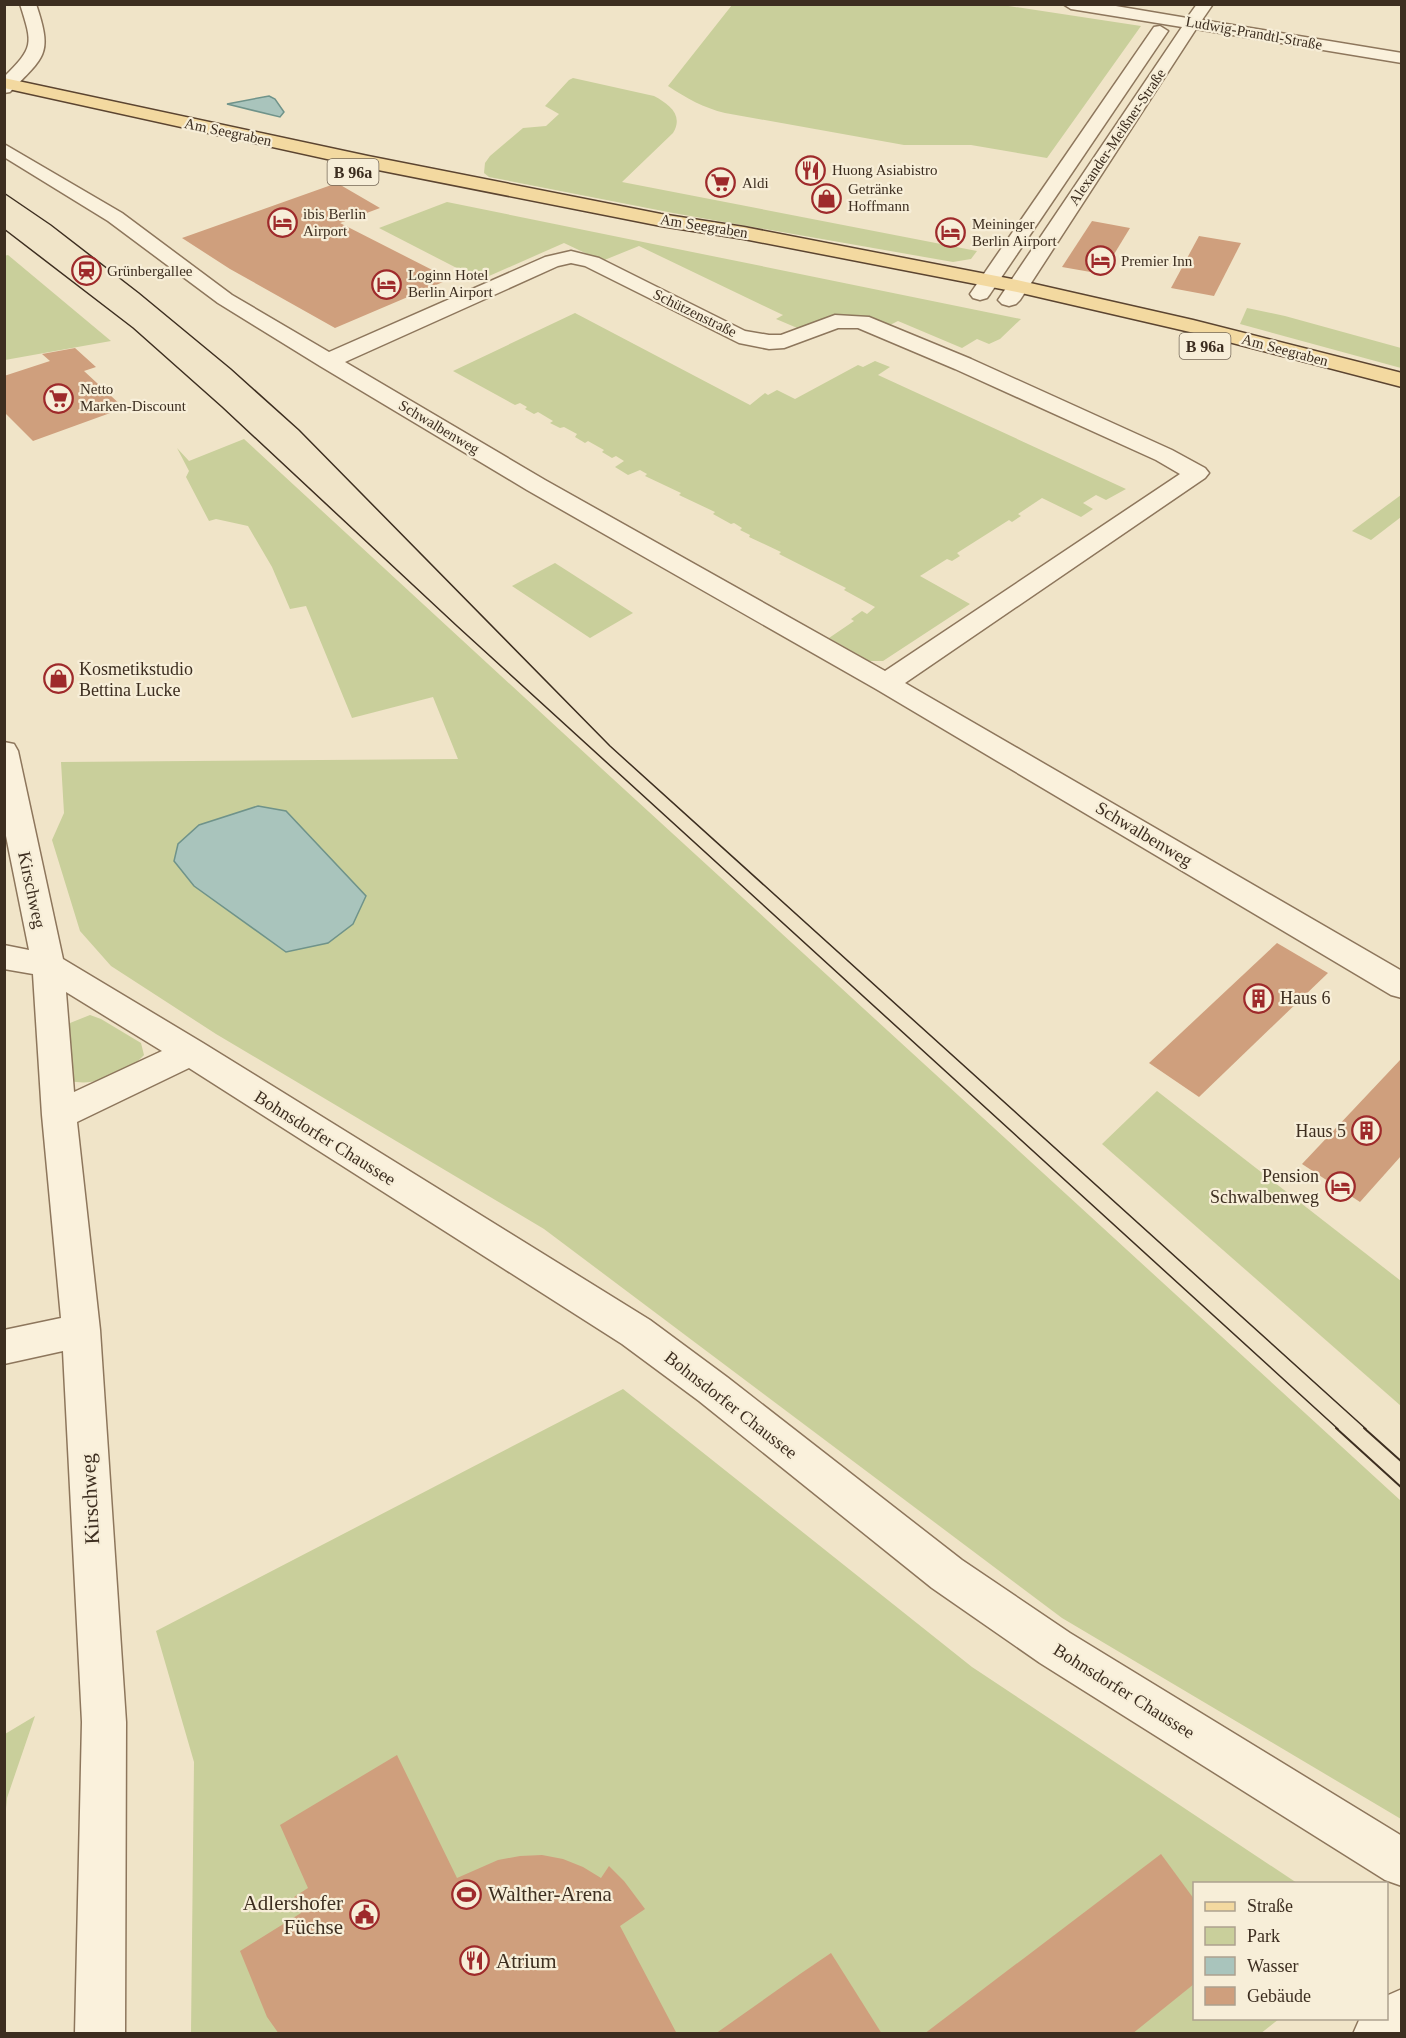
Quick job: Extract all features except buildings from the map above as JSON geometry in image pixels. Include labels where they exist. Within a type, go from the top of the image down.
[{"type":"main road","name":"Am Seegraben","points":[[6,88],[661,220],[744,233],[1013,293],[1193,326],[1401,380]]},
{"type":"main road","name":"Am Seegraben","points":[[1013,293],[1401,396]]},
{"type":"street","points":[[6,88],[30,62],[39,48],[39,37],[28,4]]},
{"type":"street","name":"Ludwig-Prandtl-Straße","points":[[1071,4],[1173,12],[1193,22],[1401,58]]},
{"type":"street","name":"Alexander-Meißner-Straße","points":[[1013,293],[1205,4]]},
{"type":"street","name":"Alexander-Meißner-Straße","points":[[985,287],[1173,12]]},
{"type":"street","name":"Schwalbenweg","points":[[4,149],[115,217],[225,299],[328,361],[536,485],[886,683],[1401,986]]},
{"type":"street","name":"Schützenstraße","points":[[328,361],[552,261],[571,257],[592,262],[739,336],[754,340],[784,341],[835,321],[861,322],[963,364],[1164,455],[1197,473],[886,683]]},
{"type":"street","name":"Kirschweg","points":[[6,770],[48,965],[59,1115],[81,1330],[104,1722],[100,2034]]},
{"type":"street","points":[[4,957],[48,965]]},
{"type":"street","name":"Bohnsdorfer Chaussee","points":[[48,965],[191,1052],[636,1332],[713,1389],[947,1574],[1054,1648],[1401,1863]]},
{"type":"street","points":[[59,1115],[191,1052]]},
{"type":"street","points":[[4,1347],[81,1330]]},
{"type":"street","points":[[1378,2034],[1401,2014]]},
{"type":"green space","points":[[732,5],[1002,5],[1141,26],[1047,158],[971,145],[904,145],[725,113],[695,102],[668,86]]},
{"type":"green space","points":[[573,78],[654,96],[670,106],[676,115],[676,127],[673,133],[622,182],[977,251],[971,259],[953,262],[673,213],[489,177],[484,173],[485,163],[490,156],[523,128],[546,126],[559,114],[545,106]]},
{"type":"green space","points":[[447,202],[1021,319],[1000,339],[989,344],[977,339],[962,348],[898,321],[890,325],[875,319],[846,316],[802,330],[776,319],[783,315],[639,246],[602,261],[564,243],[480,280],[379,228]]},
{"type":"green space","points":[[8,255],[111,341],[5,360],[4,256]]},
{"type":"green space","points":[[1247,308],[1285,316],[1401,348],[1401,368],[1240,324]]},
{"type":"green space","points":[[575,313],[750,405],[765,393],[768,395],[777,390],[795,399],[858,365],[863,367],[875,361],[890,367],[878,375],[1126,489],[1106,500],[1096,495],[1083,503],[1093,509],[1081,517],[1042,498],[1018,514],[1021,516],[1012,522],[1009,520],[957,553],[960,556],[952,561],[947,559],[920,576],[970,604],[883,661],[869,661],[829,638],[854,621],[851,619],[862,611],[867,614],[875,607],[844,590],[846,588],[749,537],[750,535],[740,530],[742,528],[734,523],[731,524],[713,514],[715,512],[679,495],[681,493],[645,476],[647,474],[640,470],[628,475],[615,467],[624,461],[616,456],[612,458],[602,452],[604,450],[588,441],[585,443],[575,437],[577,434],[550,423],[553,421],[538,412],[534,414],[520,403],[515,405],[453,371]]},
{"type":"green space","points":[[244,439],[1401,1501],[1401,1819],[1062,1618],[544,1229],[216,1034],[111,966],[80,931],[52,840],[64,813],[61,762],[458,759],[433,697],[352,718],[306,606],[290,609],[272,567],[248,526],[216,519],[209,521],[186,477],[189,471],[177,448],[189,461]]},
{"type":"green space","points":[[1401,495],[1401,517],[1371,540],[1352,531]]},
{"type":"green space","points":[[555,563],[633,613],[590,638],[512,586]]},
{"type":"green space","points":[[90,1015],[141,1043],[144,1055],[129,1068],[110,1077],[90,1082],[71,1081],[66,1029],[70,1023]]},
{"type":"green space","points":[[1157,1091],[1401,1281],[1401,1406],[1102,1144]]},
{"type":"green space","points":[[623,1389],[972,1667],[1295,1882],[1193,1882],[1193,2020],[1278,2020],[1260,2034],[191,2033],[194,1762],[156,1631]]},
{"type":"green space","points":[[35,1716],[7,1798],[5,1819],[5,1734]]},
{"type":"water","points":[[269,96],[275,99],[284,112],[280,117],[227,104]]},
{"type":"water","points":[[258,806],[286,811],[366,896],[353,924],[328,943],[286,952],[194,886],[174,861],[178,844],[199,825]]},
{"type":"tram line","points":[[4,193],[51,225],[139,293],[231,369],[299,430],[610,746],[1366,1429]]},
{"type":"tram line","points":[[4,229],[133,328],[222,407],[457,626],[1338,1429]]},
{"type":"tram line","points":[[1336,1428],[1402,1488]]},
{"type":"tram line","points":[[1364,1428],[1402,1462]]},
{"type":"place","name":"Huong Asiabistro","points":[[811,170]]},
{"type":"place","name":"Aldi","points":[[721,183]]},
{"type":"place","name":"Getränke Hoffmann","points":[[827,198]]},
{"type":"place","name":"ibis Berlin Airport","points":[[282,223]]},
{"type":"place","name":"Meininger Berlin Airport","points":[[951,233]]},
{"type":"place","name":"Premier Inn","points":[[1100,261]]},
{"type":"place","name":"Grünbergallee","points":[[86,271]]},
{"type":"place","name":"Loginn Hotel Berlin Airport","points":[[387,284]]},
{"type":"place","name":"Netto Marken-Discount","points":[[59,398]]},
{"type":"place","name":"Kosmetikstudio Bettina Lucke","points":[[58,679]]},
{"type":"place","name":"Haus 6","points":[[1259,998]]},
{"type":"place","name":"Haus 5","points":[[1367,1131]]},
{"type":"place","name":"Pension Schwalbenweg","points":[[1340,1186]]},
{"type":"place","name":"Walther-Arena","points":[[467,1894]]},
{"type":"place","name":"Adlershofer Füchse","points":[[364,1915]]},
{"type":"place","name":"Atrium","points":[[475,1961]]}]
